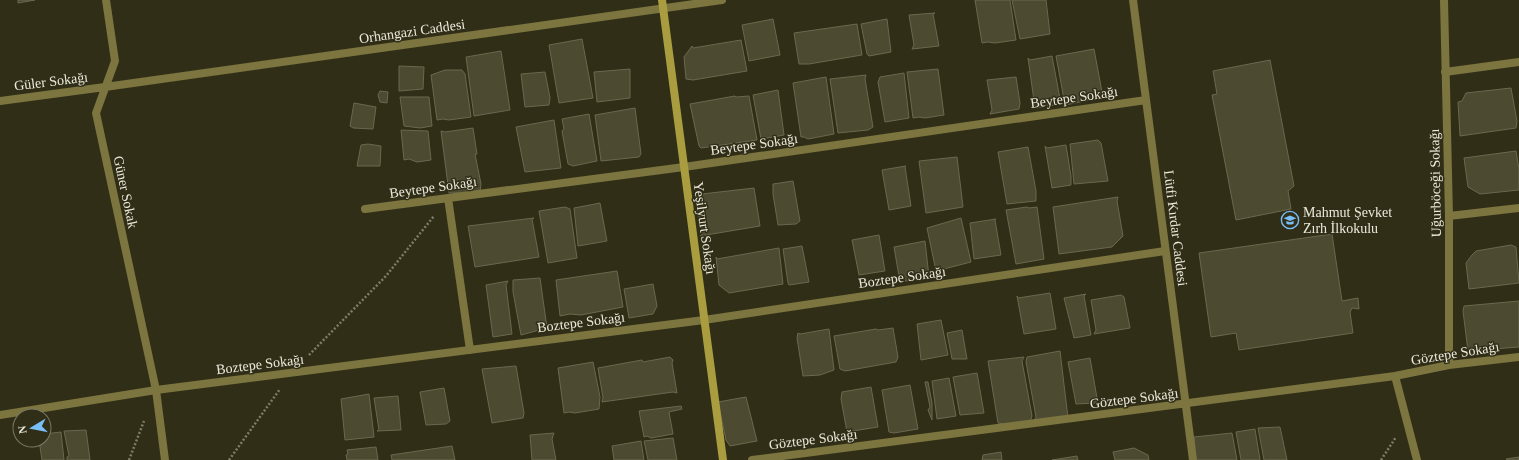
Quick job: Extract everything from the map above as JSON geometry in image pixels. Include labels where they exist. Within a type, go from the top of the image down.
[{"type":"main road","name":"Yeşilyurt Sokağı","points":[[662,0],[723,460]]},
{"type":"street","name":"Güner Sokak","points":[[106,0],[115,60],[96,113],[156,390],[165,460]]},
{"type":"street","name":"Orhangazi Caddesi","points":[[105,87],[722,0]]},
{"type":"street","name":"Lütfi Kırdar Caddesi","points":[[1133,0],[1193,460]]},
{"type":"street","name":"Uğurböceği Sokağı","points":[[1444,0],[1449,216],[1449,365]]},
{"type":"street","points":[[1445,72],[1519,62]]},
{"type":"street","name":"Güler Sokağı","points":[[0,100],[105,87]]},
{"type":"street","name":"Beytepe Sokağı","points":[[365,209],[684,167],[1146,100]]},
{"type":"street","points":[[448,198],[470,350]]},
{"type":"street","points":[[1449,216],[1519,208]]},
{"type":"street","name":"Boztepe Sokağı","points":[[0,416],[156,390],[704,320],[1165,251]]},
{"type":"street","name":"Göztepe Sokağı","points":[[752,460],[1395,376],[1449,365],[1519,357]]},
{"type":"street","points":[[1395,376],[1417,460]]},
{"type":"path","points":[[229,460],[293,372],[386,276],[448,198]]},
{"type":"path","points":[[129,460],[145,418]]},
{"type":"path","points":[[1381,460],[1406,419]]},
{"type":"building","points":[[18,0],[35,0],[18,3]]},
{"type":"building","points":[[975,0],[1010,0],[1016,40],[982,43]]},
{"type":"building","points":[[1012,0],[1046,0],[1050,34],[1020,39]]},
{"type":"building","points":[[935,13],[933,14],[939,46],[912,49],[914,45],[909,15]]},
{"type":"building","points":[[773,19],[780,55],[749,61],[742,25]]},
{"type":"building","points":[[887,19],[891,52],[869,56],[867,54],[861,24]]},
{"type":"building","points":[[857,24],[862,55],[809,64],[799,64],[794,33]]},
{"type":"building","points":[[582,39],[593,98],[559,103],[549,45]]},
{"type":"building","points":[[741,40],[747,71],[693,80],[686,79],[684,57],[692,46],[693,48]]},
{"type":"building","points":[[1094,49],[1102,92],[1095,99],[1065,105],[1056,56]]},
{"type":"building","points":[[501,51],[510,110],[474,116],[466,57]]},
{"type":"building","points":[[1052,56],[1061,104],[1035,108],[1028,58],[1030,60]]},
{"type":"building","points":[[1270,60],[1294,186],[1288,191],[1291,209],[1236,220],[1212,95],[1217,94],[1213,71]]},
{"type":"building","points":[[399,66],[424,67],[423,89],[399,91]]},
{"type":"building","points":[[630,69],[630,98],[597,102],[594,72]]},
{"type":"building","points":[[938,69],[944,115],[913,118],[907,72]]},
{"type":"building","points":[[445,70],[462,70],[465,74],[471,117],[437,120],[431,75]]},
{"type":"building","points":[[545,72],[550,98],[549,105],[525,107],[521,74]]},
{"type":"building","points":[[904,73],[909,118],[885,122],[878,82],[880,77]]},
{"type":"building","points":[[866,75],[865,79],[873,127],[868,130],[838,133],[830,79]]},
{"type":"building","points":[[826,77],[834,134],[808,139],[801,137],[793,83]]},
{"type":"building","points":[[1016,77],[1020,103],[1019,109],[990,114],[992,110],[987,80]]},
{"type":"building","points":[[1511,88],[1517,121],[1516,128],[1460,136],[1458,102],[1462,101],[1466,93]]},
{"type":"building","points":[[778,90],[784,135],[761,139],[753,95]]},
{"type":"building","points":[[380,91],[388,92],[387,103],[380,102],[378,95]]},
{"type":"building","points":[[735,96],[749,96],[757,140],[701,148],[699,146],[690,104]]},
{"type":"building","points":[[400,97],[429,97],[432,126],[420,128],[404,126]]},
{"type":"building","points":[[354,103],[376,107],[373,129],[353,128],[350,126]]},
{"type":"building","points":[[635,108],[641,154],[639,157],[601,161],[595,115]]},
{"type":"building","points":[[589,114],[597,161],[573,166],[568,164],[562,131],[564,129],[562,119]]},
{"type":"building","points":[[554,120],[561,168],[525,172],[516,127]]},
{"type":"building","points":[[473,128],[477,154],[475,154],[481,184],[480,192],[449,193],[441,131],[445,132]]},
{"type":"building","points":[[401,130],[428,131],[431,160],[417,162],[409,159],[404,160]]},
{"type":"building","points":[[1098,140],[1101,143],[1108,181],[1074,184],[1070,144]]},
{"type":"building","points":[[368,144],[381,146],[380,166],[357,166],[361,145]]},
{"type":"building","points":[[1066,145],[1071,185],[1052,188],[1045,146],[1047,148]]},
{"type":"building","points":[[1028,147],[1036,191],[1036,201],[1007,204],[998,152]]},
{"type":"building","points":[[1516,151],[1519,169],[1519,190],[1480,194],[1468,187],[1464,158]]},
{"type":"building","points":[[957,157],[963,207],[926,213],[919,161]]},
{"type":"building","points":[[906,166],[911,206],[889,210],[882,170]]},
{"type":"building","points":[[793,181],[800,221],[796,224],[778,225],[773,194],[773,184]]},
{"type":"building","points":[[754,188],[760,226],[700,236],[702,235],[697,205],[702,194]]},
{"type":"building","points":[[1118,197],[1117,201],[1123,236],[1112,247],[1059,254],[1053,207]]},
{"type":"building","points":[[600,203],[607,241],[578,246],[574,208]]},
{"type":"building","points":[[565,207],[570,209],[577,258],[548,263],[539,211]]},
{"type":"building","points":[[1037,207],[1044,259],[1016,264],[1006,210]]},
{"type":"building","points":[[534,218],[532,219],[539,257],[475,267],[468,226]]},
{"type":"building","points":[[961,218],[971,262],[936,271],[927,228]]},
{"type":"building","points":[[996,219],[1001,255],[974,259],[970,223]]},
{"type":"building","points":[[1332,234],[1342,301],[1358,298],[1359,309],[1352,308],[1350,312],[1353,333],[1239,350],[1236,333],[1211,337],[1199,253]]},
{"type":"building","points":[[879,235],[885,271],[859,275],[852,240]]},
{"type":"building","points":[[925,241],[929,277],[900,282],[894,247]]},
{"type":"building","points":[[1511,245],[1516,247],[1519,283],[1469,289],[1466,263],[1472,255],[1476,251]]},
{"type":"building","points":[[802,246],[809,282],[789,285],[783,249]]},
{"type":"building","points":[[779,248],[783,284],[729,293],[719,285],[716,257],[717,259]]},
{"type":"building","points":[[617,271],[623,307],[581,315],[570,314],[560,316],[556,280]]},
{"type":"building","points":[[540,278],[547,328],[521,335],[513,292],[513,280]]},
{"type":"building","points":[[508,281],[506,285],[512,334],[493,337],[486,285]]},
{"type":"building","points":[[653,284],[657,306],[653,314],[629,318],[624,289]]},
{"type":"building","points":[[1050,293],[1056,329],[1024,334],[1017,296],[1018,298]]},
{"type":"building","points":[[1086,294],[1084,296],[1091,335],[1074,338],[1064,298]]},
{"type":"building","points":[[1121,295],[1124,297],[1130,328],[1094,334],[1096,330],[1091,300]]},
{"type":"building","points":[[1519,301],[1519,347],[1468,351],[1463,311],[1464,306]]},
{"type":"building","points":[[941,320],[948,355],[921,360],[917,324]]},
{"type":"building","points":[[893,328],[898,357],[896,362],[845,371],[840,369],[834,336],[876,329]]},
{"type":"building","points":[[829,329],[834,370],[820,375],[803,376],[797,338],[798,333],[800,334]]},
{"type":"building","points":[[962,330],[967,359],[952,359],[947,333]]},
{"type":"building","points":[[1060,351],[1068,418],[1034,421],[1036,417],[1026,362],[1027,357]]},
{"type":"building","points":[[670,357],[673,360],[672,363],[677,393],[673,392],[602,402],[603,398],[598,368],[642,360],[643,362]]},
{"type":"building","points":[[1024,357],[1022,361],[1032,416],[1030,422],[1009,425],[998,423],[988,361]]},
{"type":"building","points":[[1090,358],[1097,398],[1096,403],[1076,404],[1068,362]]},
{"type":"building","points":[[593,362],[600,397],[599,409],[575,413],[564,413],[558,368]]},
{"type":"building","points":[[516,366],[524,413],[523,418],[492,423],[482,369]]},
{"type":"building","points":[[977,373],[984,413],[960,415],[953,377]]},
{"type":"building","points":[[949,378],[956,416],[937,419],[932,381]]},
{"type":"building","points":[[925,382],[928,382],[932,403],[932,420],[928,410],[930,407]]},
{"type":"building","points":[[910,385],[918,429],[894,433],[889,432],[882,390]]},
{"type":"building","points":[[871,387],[878,427],[847,432],[841,399],[842,392]]},
{"type":"building","points":[[444,388],[450,421],[446,424],[426,425],[420,392]]},
{"type":"building","points":[[369,394],[374,437],[345,440],[341,399]]},
{"type":"building","points":[[398,396],[401,430],[377,431],[379,430],[374,398]]},
{"type":"building","points":[[746,397],[757,441],[730,446],[726,440],[718,402]]},
{"type":"building","points":[[681,406],[682,409],[669,412],[673,434],[651,438],[647,436],[644,437],[639,411]]},
{"type":"building","points":[[1280,427],[1287,460],[1264,460],[1258,428]]},
{"type":"building","points":[[1255,429],[1260,460],[1241,460],[1236,432]]},
{"type":"building","points":[[86,430],[90,460],[67,460],[67,457],[69,456],[64,431]]},
{"type":"building","points":[[61,432],[64,460],[42,460],[40,448],[52,448],[52,433]]},
{"type":"building","points":[[554,433],[552,439],[556,460],[532,460],[530,435]]},
{"type":"building","points":[[1232,433],[1237,460],[1196,460],[1194,437]]},
{"type":"building","points":[[673,438],[677,460],[648,460],[644,441]]},
{"type":"building","points":[[641,441],[644,460],[614,460],[612,446]]},
{"type":"building","points":[[452,446],[455,460],[392,460],[391,455]]},
{"type":"building","points":[[376,447],[378,460],[347,460],[347,450]]},
{"type":"building","points":[[1134,448],[1148,455],[1149,460],[1115,460],[1113,452]]},
{"type":"building","points":[[1001,452],[1002,460],[982,460],[983,455]]},
{"type":"building","points":[[1077,456],[1078,460],[1052,460]]},
{"type":"building","points":[[1519,457],[1519,460],[1506,459]]},
{"type":"place","name":"Mahmut Şevket Zırh İlkokulu","points":[[1290,220]]}]
